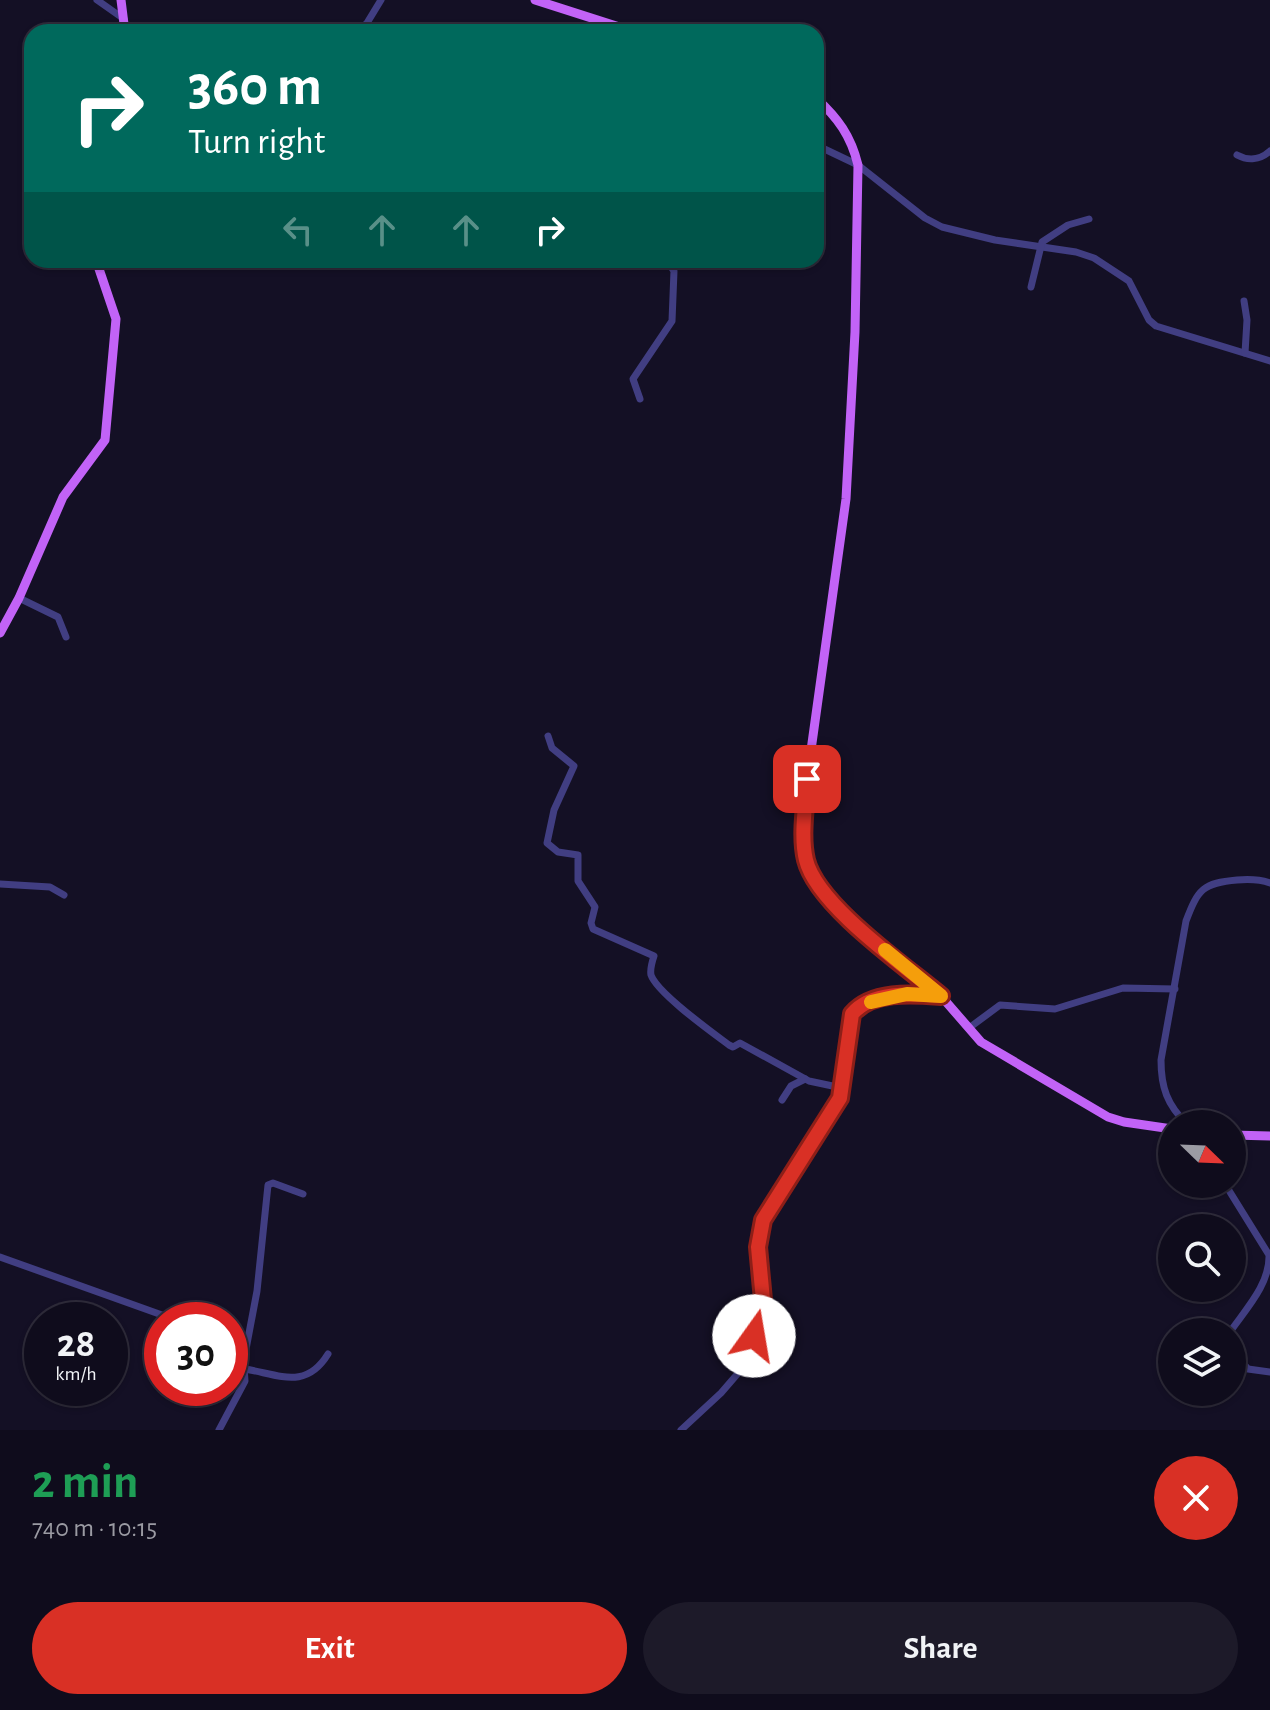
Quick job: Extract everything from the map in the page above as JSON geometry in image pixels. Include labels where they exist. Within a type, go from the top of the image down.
[{"type":"main road","points":[[121,0],[124,24]]},
{"type":"main road","points":[[535,0],[607,24]]},
{"type":"main road","points":[[824,105],[852,140],[858,165],[855,332],[846,499],[807,779],[806,859],[815,882],[828,899],[941,996],[981,1042],[1108,1117],[1158,1127]]},
{"type":"main road","points":[[0,633],[19,598],[63,497],[105,440],[116,319],[99,268]]},
{"type":"main road","points":[[1246,1135],[1270,1136]]},
{"type":"street","points":[[97,0],[124,19]]},
{"type":"street","points":[[366,24],[381,0]]},
{"type":"street","points":[[824,149],[858,165],[933,223],[995,240],[1085,255],[1123,276],[1133,286],[1149,320],[1156,326],[1270,361]]},
{"type":"street","points":[[1237,155],[1247,159],[1263,157],[1270,151]]},
{"type":"street","points":[[1031,287],[1039,248],[1068,225],[1089,219]]},
{"type":"street","points":[[640,399],[633,379],[672,321],[672,268]]},
{"type":"street","points":[[1244,301],[1247,320],[1245,353]]},
{"type":"street","points":[[19,598],[58,617],[66,637]]},
{"type":"street","points":[[548,736],[552,748],[574,766],[554,810],[547,843],[558,852],[578,855],[578,881],[595,907],[591,923],[593,929],[654,956],[653,979],[676,1003],[729,1045],[744,1045],[805,1079],[842,1088]]},
{"type":"street","points":[[1174,1110],[1161,1081],[1161,1060],[1175,989],[1179,947],[1198,893],[1211,883],[1220,881],[1245,879],[1270,883]]},
{"type":"street","points":[[0,884],[50,887],[64,895]]},
{"type":"street","points":[[969,1028],[1000,1005],[1055,1009],[1123,988],[1175,989]]},
{"type":"street","points":[[681,1430],[740,1371],[754,1336],[763,1300],[758,1247],[763,1220],[830,1116],[842,1088],[848,1026],[857,1008],[907,994],[941,996]]},
{"type":"street","points":[[782,1100],[791,1086],[805,1079]]},
{"type":"street","points":[[248,1344],[268,1185],[273,1183],[303,1194]]},
{"type":"street","points":[[1234,1198],[1269,1255],[1269,1269],[1264,1280],[1239,1318]]},
{"type":"street","points":[[0,1257],[144,1309]]},
{"type":"street","points":[[248,1368],[305,1377],[317,1371],[328,1354]]},
{"type":"street","points":[[1246,1367],[1270,1372]]},
{"type":"street","points":[[219,1430],[232,1406]]},
{"type":"slow traffic","points":[[871,1002],[907,994],[941,996],[885,950]]},
{"type":"route","points":[[754,1336],[763,1300],[763,1269],[758,1247],[763,1220],[840,1098],[852,1014],[864,1004],[891,996],[941,996],[875,942],[828,899],[815,882],[804,845],[807,779]]}]
